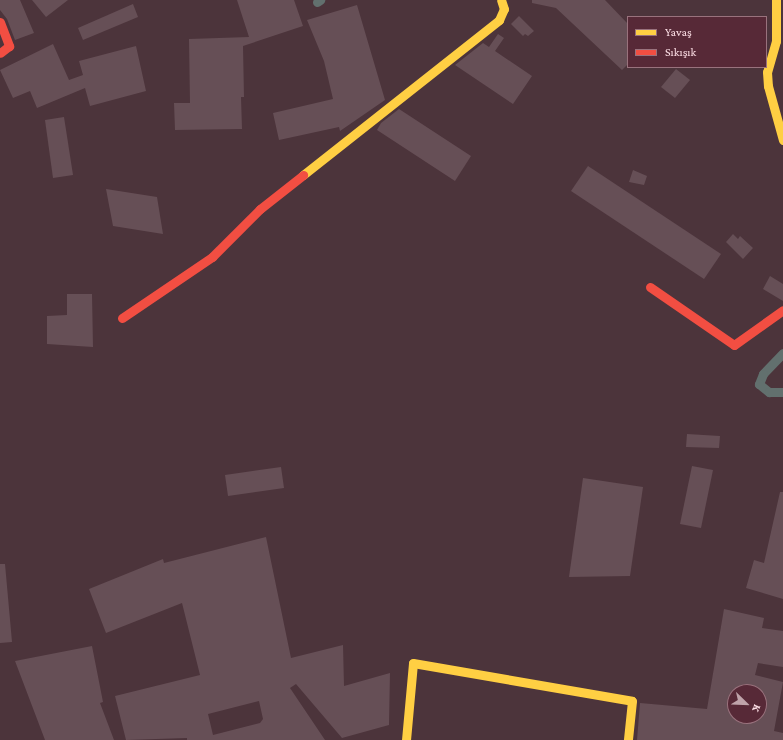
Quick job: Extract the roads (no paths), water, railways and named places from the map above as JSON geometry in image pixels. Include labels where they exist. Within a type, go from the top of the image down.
[{"type":"street","points":[[122,318],[165,291],[212,257],[260,209],[499,20],[503,13],[501,0]]},
{"type":"street","points":[[776,0],[776,41],[767,72],[768,86],[783,140]]},
{"type":"street","points":[[0,22],[9,46],[0,53]]},
{"type":"street","points":[[650,287],[734,346],[783,310]]},
{"type":"street","points":[[783,353],[763,374],[759,384],[769,392],[783,392]]},
{"type":"street","points":[[406,740],[413,663],[632,701],[628,740]]}]
